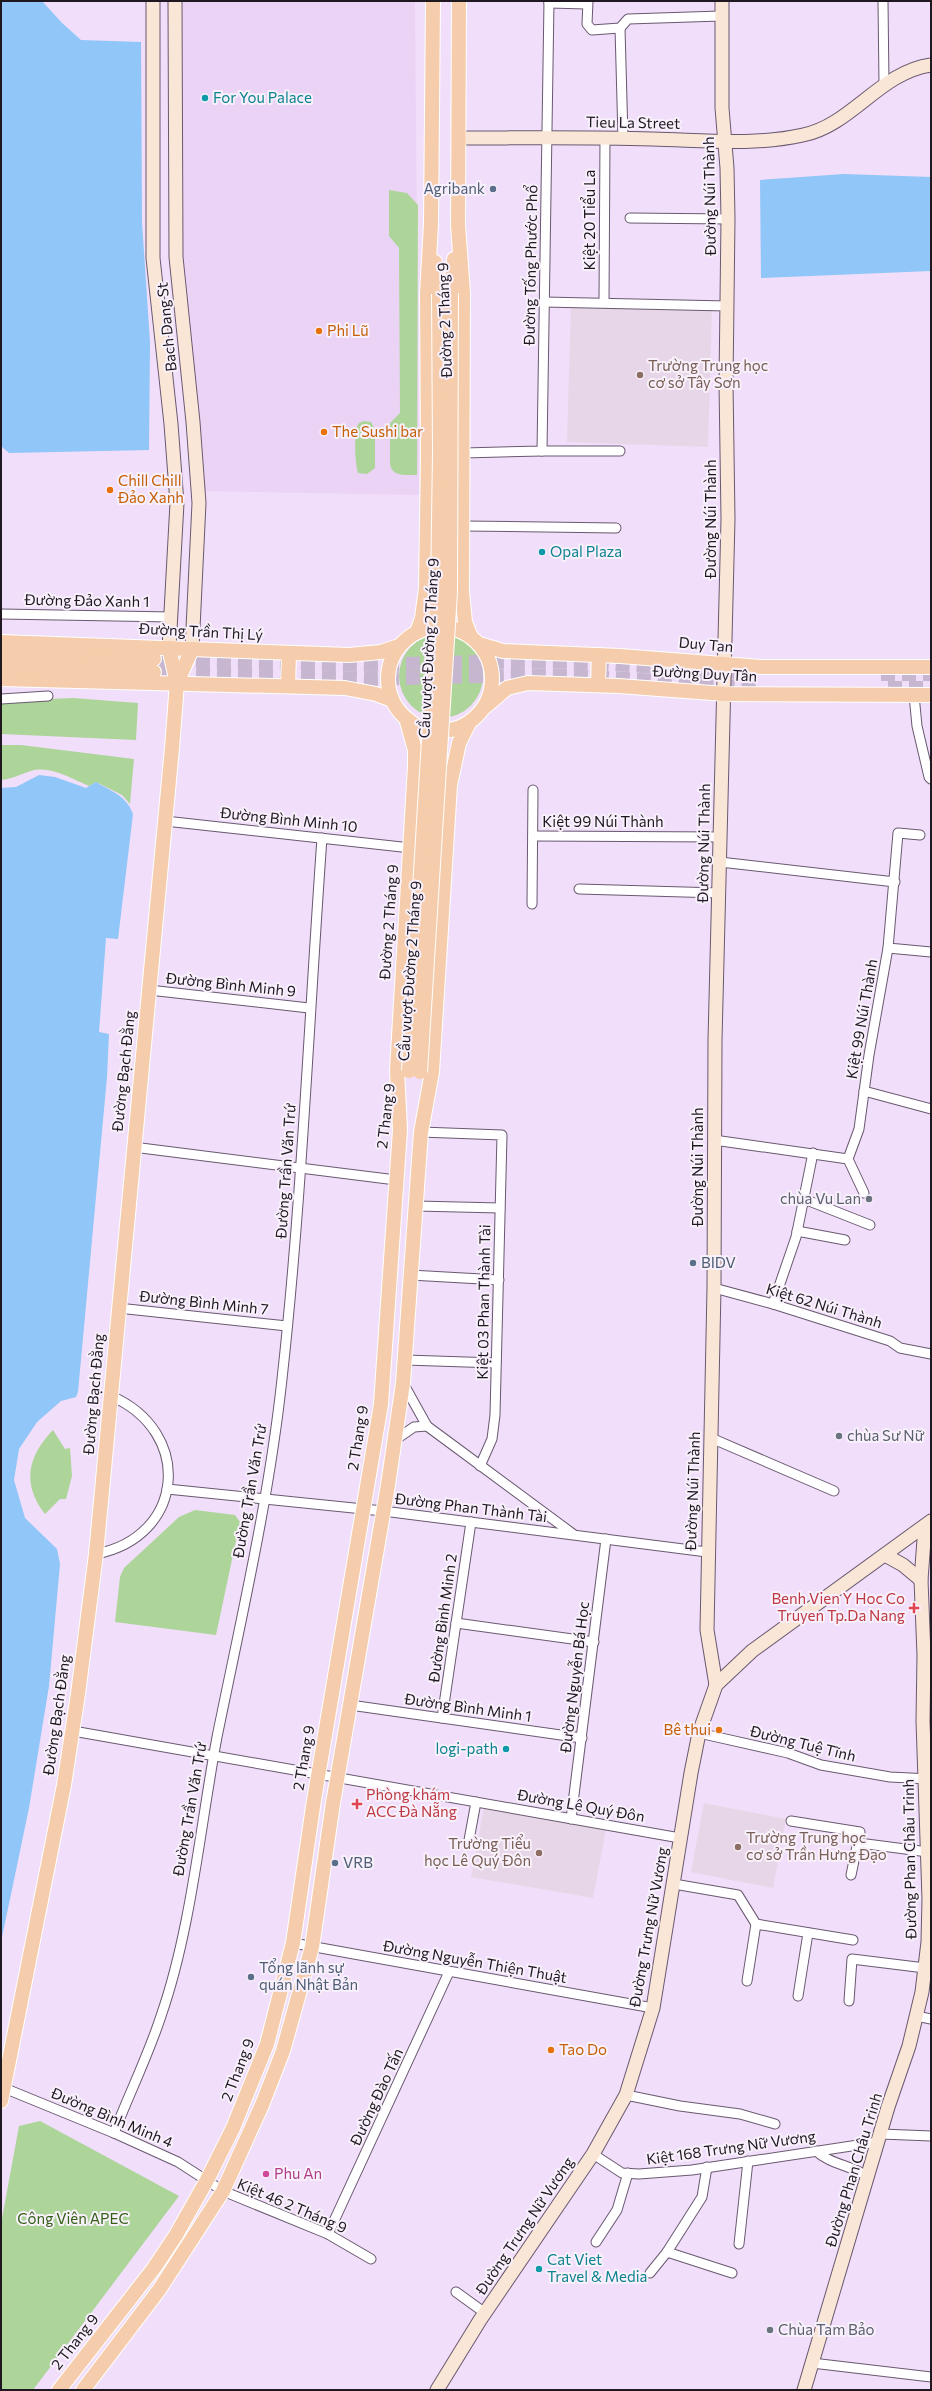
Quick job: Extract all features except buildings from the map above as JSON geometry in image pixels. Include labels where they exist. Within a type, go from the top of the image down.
[{"type":"main road","name":"Bach Dang St","points":[[153,1],[154,258],[171,424],[177,503],[172,617],[169,648]]},
{"type":"main road","name":"Bach Dang St","points":[[175,1],[176,257],[199,503],[192,649]]},
{"type":"main road","name":"Đường 2 Tháng 9","points":[[417,632],[422,618],[426,588],[428,453],[427,294],[431,224],[433,1]]},
{"type":"main road","name":"Đường 2 Tháng 9","points":[[459,1],[458,225],[463,293],[464,453],[462,592],[465,622],[475,640]]},
{"type":"main road","name":"Đường Núi Thành","points":[[716,1685],[707,1630],[707,1552],[714,1288],[714,1140],[720,837],[725,694],[728,219],[725,140],[722,108],[722,1]]},
{"type":"main road","points":[[153,23],[175,22]]},
{"type":"main road","name":"Tieu La Street","points":[[459,138],[623,138],[765,141],[805,135],[828,126],[884,85],[905,73],[931,65]]},
{"type":"main road","name":"Cầu vượt Đường 2 Tháng 9","points":[[431,224],[445,293]]},
{"type":"main road","name":"Cầu vượt Đường 2 Tháng 9","points":[[414,1072],[438,590],[440,452],[445,293],[458,225]]},
{"type":"main road","points":[[154,258],[176,257]]},
{"type":"main road","points":[[175,482],[197,482]]},
{"type":"main road","points":[[421,1132],[432,1072],[450,785],[459,743],[469,723],[485,707],[491,691],[492,674],[490,663],[475,640],[450,628],[427,628],[417,632],[399,646],[389,667],[389,689],[392,700],[406,718],[415,725],[437,731],[459,728],[469,723]]},
{"type":"main road","name":"Duy Tan","points":[[475,640],[503,651],[599,655],[761,667],[931,667]]},
{"type":"main road","name":"Đường Trần Thị Lý","points":[[1,642],[289,653],[365,654],[399,646]]},
{"type":"main road","points":[[169,648],[177,683]]},
{"type":"main road","points":[[177,683],[192,649]]},
{"type":"main road","points":[[288,686],[289,653]]},
{"type":"main road","points":[[1,654],[154,665],[1,666]]},
{"type":"main road","points":[[598,685],[599,655]]},
{"type":"main road","points":[[1,679],[352,689],[392,700]]},
{"type":"main road","name":"Đường Bạch Đằng","points":[[2,2094],[64,1785],[73,1731],[96,1554],[177,683]]},
{"type":"main road","name":"Đường Duy Tân","points":[[485,707],[499,693],[517,684],[598,685],[725,694],[931,695]]},
{"type":"main road","name":"Đường 2 Tháng 9","points":[[400,1130],[397,1070],[411,848],[415,750],[406,718]]},
{"type":"main road","name":"2 Thang 9","points":[[59,2390],[154,2268],[176,2235],[207,2180],[233,2128],[267,2044],[293,1943],[318,1775],[381,1404],[400,1130],[414,1072]]},
{"type":"main road","name":"2 Thang 9","points":[[83,2390],[159,2290],[223,2192],[262,2105],[283,2051],[312,1947],[337,1778],[395,1440],[403,1383],[421,1132],[414,1072]]},
{"type":"main road","name":"Đường Trưng Nữ Vương","points":[[437,2390],[485,2312],[593,2154],[626,2095],[653,2008],[674,1884],[680,1838],[699,1733],[716,1685],[748,1654],[928,1524]]},
{"type":"main road","name":"Đường Phan Châu Trinh","points":[[804,2390],[909,2046],[927,1971],[930,1899],[928,1852],[928,1779],[923,1720],[928,1656],[921,1580],[928,1524]]},
{"type":"main road","points":[[885,1554],[903,1565],[921,1580]]},
{"type":"street","points":[[883,1],[884,85]]},
{"type":"street","points":[[549,2],[588,2],[589,28],[592,30],[620,28]]},
{"type":"street","name":"Đường Tống Phước Phổ","points":[[542,451],[549,2]]},
{"type":"street","points":[[623,138],[620,28],[628,19],[722,16]]},
{"type":"street","name":"Kiệt 20 Tiểu La","points":[[604,302],[605,138]]},
{"type":"street","points":[[630,218],[728,219]]},
{"type":"street","points":[[544,302],[604,302],[727,306]]},
{"type":"street","points":[[464,453],[620,451]]},
{"type":"street","points":[[464,526],[616,528]]},
{"type":"street","name":"Đường Đảo Xanh 1","points":[[1,614],[172,617]]},
{"type":"street","points":[[914,695],[917,726],[929,777],[931,779]]},
{"type":"street","points":[[1,699],[48,696]]},
{"type":"street","points":[[532,904],[533,790]]},
{"type":"street","name":"Đường Bình Minh 10","points":[[165,821],[411,848]]},
{"type":"street","name":"Kiệt 99 Núi Thành","points":[[848,1159],[859,1128],[888,948],[895,882],[898,833],[920,835]]},
{"type":"street","name":"Kiệt 99 Núi Thành","points":[[533,836],[720,837]]},
{"type":"street","name":"Đường Trần Văn Trứ","points":[[114,2133],[162,2016],[183,1932],[214,1757],[264,1498],[282,1381],[302,1168],[309,1008],[322,838]]},
{"type":"street","points":[[720,862],[895,882]]},
{"type":"street","points":[[579,889],[719,893]]},
{"type":"street","points":[[888,948],[931,952]]},
{"type":"street","name":"Đường Bình Minh 9","points":[[149,990],[309,1008]]},
{"type":"street","points":[[864,1091],[931,1109]]},
{"type":"street","name":"Kiệt 03 Phan Thành Tài","points":[[421,1132],[502,1135],[499,1280],[492,1439],[480,1466]]},
{"type":"street","points":[[714,1140],[848,1159],[864,1193]]},
{"type":"street","points":[[133,1147],[396,1180]]},
{"type":"street","points":[[773,1304],[798,1231],[813,1153]]},
{"type":"street","points":[[804,1199],[870,1225]]},
{"type":"street","points":[[416,1206],[500,1208]]},
{"type":"street","points":[[798,1231],[845,1240]]},
{"type":"street","points":[[410,1275],[499,1280]]},
{"type":"street","name":"Kiệt 62 Núi Thành","points":[[714,1288],[773,1304],[890,1341],[900,1348],[928,1354]]},
{"type":"street","name":"Đường Bình Minh 7","points":[[118,1308],[287,1326]]},
{"type":"street","points":[[405,1360],[496,1363]]},
{"type":"street","name":"Đường Phan Thành Tài","points":[[403,1383],[427,1426],[574,1535]]},
{"type":"street","points":[[96,1554],[117,1549],[136,1538],[156,1516],[167,1489],[168,1472],[166,1456],[158,1434],[140,1412],[126,1402],[111,1396]]},
{"type":"street","points":[[395,1440],[414,1427],[427,1426]]},
{"type":"street","points":[[711,1438],[834,1491]]},
{"type":"street","name":"Đường Phan Thành Tài","points":[[167,1489],[383,1511],[707,1552]]},
{"type":"street","name":"Đường Bình Minh 2","points":[[442,1718],[471,1522]]},
{"type":"street","name":"Đường Nguyễn Bá Học","points":[[571,1819],[606,1539]]},
{"type":"street","points":[[456,1623],[594,1642]]},
{"type":"street","name":"Đường Bình Minh 1","points":[[350,1705],[582,1738]]},
{"type":"street","name":"Đường Lê Quý Đôn","points":[[73,1731],[680,1838]]},
{"type":"street","name":"Đường Tuệ Tĩnh","points":[[699,1733],[788,1753],[821,1765],[890,1777],[928,1779]]},
{"type":"street","points":[[469,1840],[476,1802]]},
{"type":"street","points":[[791,1821],[860,1832],[852,1874]]},
{"type":"street","points":[[859,1843],[928,1852]]},
{"type":"street","points":[[674,1884],[738,1895],[756,1924],[747,1981]]},
{"type":"street","points":[[756,1924],[853,1940]]},
{"type":"street","points":[[798,1996],[808,1933]]},
{"type":"street","name":"Đường Nguyễn Thiện Thuật","points":[[293,1943],[653,2008]]},
{"type":"street","points":[[849,2001],[852,1959],[927,1971]]},
{"type":"street","name":"Đường Đào Tấn","points":[[328,2234],[449,1972]]},
{"type":"street","points":[[916,2016],[931,2019]]},
{"type":"street","name":"Đường Bình Minh 4","points":[[2,2094],[114,2133],[178,2162],[223,2192]]},
{"type":"street","points":[[626,2095],[680,2106],[740,2114],[775,2124]]},
{"type":"street","name":"Kiệt 168 Trưng Nữ Vương","points":[[593,2154],[622,2173],[628,2173],[708,2167],[816,2151],[880,2138],[931,2136]]},
{"type":"street","points":[[816,2151],[826,2159],[851,2167],[868,2177]]},
{"type":"street","points":[[739,2244],[748,2161]]},
{"type":"street","points":[[650,2273],[667,2252],[702,2197],[708,2167]]},
{"type":"street","points":[[596,2242],[617,2210],[628,2173]]},
{"type":"street","name":"Kiệt 46 2 Tháng 9","points":[[223,2192],[328,2234],[371,2259]]},
{"type":"street","points":[[667,2252],[732,2273]]},
{"type":"street","points":[[456,2292],[485,2312]]},
{"type":"street","points":[[812,2363],[931,2377]]},
{"type":"shaded area","points":[[173,1],[415,1],[419,495],[196,491],[174,263]]},
{"type":"shaded area","name":"Trường Trung học cơ sở Tây Sơn","points":[[571,304],[712,308],[708,447],[567,442]]},
{"type":"shaded area","name":"Trường Trung học cơ sở Trần Hưng Đạo","points":[[704,1803],[786,1819],[773,1888],[691,1872]]},
{"type":"shaded area","name":"Trường Tiểu học Lê Quý Đôn","points":[[484,1807],[606,1829],[593,1898],[471,1877]]},
{"type":"green space","points":[[389,190],[407,193],[418,205],[417,475],[404,475],[397,473],[391,468],[390,464],[390,423],[400,413],[399,248],[389,236]]},
{"type":"green space","points":[[364,421],[371,422],[375,430],[375,468],[367,474],[358,473],[355,455],[357,427],[359,423]]},
{"type":"green space","points":[[441,634],[457,637],[471,646],[480,660],[483,676],[480,692],[471,706],[457,715],[441,718],[425,715],[411,706],[402,692],[399,676],[402,660],[411,646],[425,637]]},
{"type":"green space","points":[[73,698],[138,703],[136,740],[1,734],[1,701]]},
{"type":"green space","points":[[1,745],[21,745],[134,759],[130,804],[122,795],[96,782],[89,786],[53,771],[31,771],[13,778],[1,780]]},
{"type":"green space","points":[[53,1430],[65,1449],[70,1448],[72,1476],[66,1499],[60,1499],[45,1514],[33,1492],[31,1471],[33,1461],[38,1450]]},
{"type":"green space","points":[[195,1510],[235,1515],[240,1522],[216,1635],[115,1622],[120,1577],[124,1568],[179,1517]]},
{"type":"green space","name":"Công Viên APEC","points":[[40,2121],[179,2196],[33,2390],[1,2390],[1,2224],[19,2126]]},
{"type":"water","points":[[1,1],[42,1],[62,23],[81,40],[141,42],[142,222],[150,342],[149,450],[9,453],[1,446]]},
{"type":"water","points":[[844,174],[931,177],[931,271],[761,278],[760,180]]},
{"type":"water","points":[[39,775],[55,777],[86,788],[96,782],[127,802],[133,814],[118,939],[106,938],[99,1032],[109,1034],[107,1077],[78,1392],[76,1397],[61,1401],[37,1422],[19,1449],[14,1480],[25,1518],[57,1549],[60,1564],[49,1686],[29,1808],[1,1942],[1,788],[16,787]]},
{"type":"tunnel","points":[[154,659],[370,665],[513,661],[581,662],[755,673]]},
{"type":"tunnel","points":[[154,672],[370,679],[515,675],[581,676],[759,688]]},
{"type":"tunnel","points":[[881,674],[931,674]]},
{"type":"tunnel","points":[[888,688],[931,688]]},
{"type":"place","name":"For You Palace","points":[[205,98]]},
{"type":"place","name":"Agribank","points":[[493,189]]},
{"type":"place","name":"Phi Lũ","points":[[319,331]]},
{"type":"place","name":"Trường Trung học cơ sở Tây Sơn","points":[[640,375]]},
{"type":"place","name":"The Sushi bar","points":[[324,432]]},
{"type":"place","name":"Chill Chill Đảo Xanh","points":[[110,490]]},
{"type":"place","name":"Opal Plaza","points":[[542,552]]},
{"type":"place","name":"chùa Vu Lan","points":[[869,1199]]},
{"type":"place","name":"BIDV","points":[[693,1263]]},
{"type":"place","name":"chùa Sư Nữ","points":[[839,1436]]},
{"type":"place","name":"Benh Vien Y Hoc Co Truyen Tp.Da Nang","points":[[914,1608]]},
{"type":"place","name":"Bê thui","points":[[719,1730]]},
{"type":"place","name":"logi-path","points":[[506,1749]]},
{"type":"place","name":"Phòng khám ACC Đà Nẵng","points":[[357,1804]]},
{"type":"place","name":"Trường Trung học cơ sở Trần Hưng Đạo","points":[[738,1847]]},
{"type":"place","name":"Trường Tiểu học Lê Quý Đôn","points":[[539,1853]]},
{"type":"place","name":"VRB","points":[[335,1863]]},
{"type":"place","name":"Tổng lãnh sự quán Nhật Bản","points":[[251,1977]]},
{"type":"place","name":"Tao Do","points":[[551,2050]]},
{"type":"place","name":"Phu An","points":[[266,2174]]},
{"type":"place","name":"Cat Viet Travel & Media","points":[[539,2269]]},
{"type":"place","name":"Chùa Tam Bảo","points":[[770,2330]]}]
